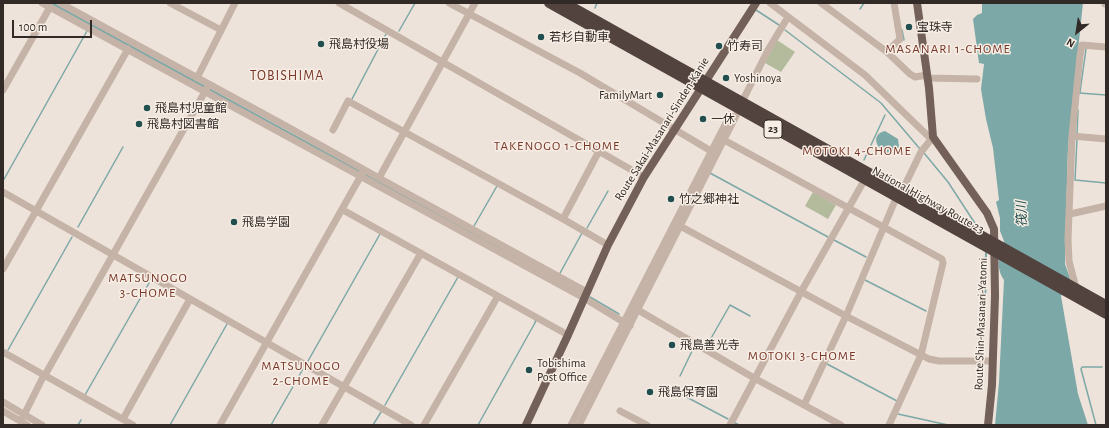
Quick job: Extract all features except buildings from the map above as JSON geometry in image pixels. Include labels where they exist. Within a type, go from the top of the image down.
[{"type":"highway","name":"National Highway Route 23","points":[[549,3],[704,85],[996,248]]},
{"type":"highway","name":"National Highway Route 23","points":[[564,3],[865,179],[1072,289],[1106,305]]},
{"type":"highway","name":"National Highway Route 23","points":[[1072,289],[1106,314]]},
{"type":"main road","name":"Route Sakai-Masanari-Sinden-Kanie","points":[[526,425],[568,336],[608,245],[644,178],[756,3]]},
{"type":"main road","name":"Route Shin-Masanari-Yatomi","points":[[917,3],[929,88],[933,137],[987,213],[994,229],[996,248],[995,296],[992,385],[988,425]]},
{"type":"street","points":[[42,3],[205,92],[362,173],[586,295]]},
{"type":"street","points":[[60,3],[288,127],[362,173],[379,178],[586,295],[627,324]]},
{"type":"street","points":[[170,3],[220,30]]},
{"type":"street","points":[[196,78],[235,3]]},
{"type":"street","points":[[339,3],[644,178]]},
{"type":"street","points":[[449,3],[580,74],[711,151]]},
{"type":"street","points":[[379,178],[475,3]]},
{"type":"street","points":[[770,3],[866,75],[929,137],[933,137],[922,150],[904,187]]},
{"type":"street","points":[[821,3],[887,52],[915,77],[927,76],[977,79]]},
{"type":"street","points":[[887,52],[900,39],[894,3]]},
{"type":"street","points":[[3,90],[50,7]]},
{"type":"street","points":[[744,98],[768,50],[788,17]]},
{"type":"street","points":[[1072,289],[1068,240],[1072,136],[1082,45],[1106,47]]},
{"type":"street","points":[[3,269],[128,50]]},
{"type":"street","points":[[22,420],[45,375],[209,84]]},
{"type":"street","points":[[333,130],[348,101],[608,245]]},
{"type":"street","points":[[571,425],[627,324],[638,310],[724,140],[733,114],[711,151],[627,324],[579,425]]},
{"type":"street","points":[[285,134],[288,127]]},
{"type":"street","points":[[1072,136],[1106,139]]},
{"type":"street","points":[[724,140],[942,259],[943,263],[921,355],[889,425]]},
{"type":"street","points":[[563,219],[599,151]]},
{"type":"street","points":[[220,425],[343,210],[362,173]]},
{"type":"street","points":[[730,425],[801,292],[865,179]]},
{"type":"street","points":[[3,192],[411,425]]},
{"type":"street","points":[[804,405],[846,316],[894,203]]},
{"type":"street","points":[[1070,214],[1106,206]]},
{"type":"street","points":[[343,210],[568,336]]},
{"type":"street","points":[[680,226],[801,292],[929,359],[939,361],[992,361]]},
{"type":"street","points":[[322,425],[421,253]]},
{"type":"street","points":[[424,425],[498,296]]},
{"type":"street","points":[[123,419],[190,299]]},
{"type":"street","points":[[638,310],[754,378],[842,425]]},
{"type":"street","points":[[3,352],[133,425]]},
{"type":"street","points":[[3,402],[22,420]]},
{"type":"street","points":[[3,411],[22,420],[42,425]]},
{"type":"street","points":[[620,411],[633,422],[646,425]]},
{"type":"green space","points":[[777,40],[795,52],[781,72],[765,63]]},
{"type":"green space","points":[[813,192],[836,205],[828,219],[805,206]]},
{"type":"water","points":[[49,3],[54,3],[582,292],[581,295]]},
{"type":"water","name":"筏川","points":[[982,3],[1083,3],[1068,147],[1065,264],[1070,278],[1061,296],[1078,394],[1088,425],[995,425],[999,382],[1004,280],[1001,275],[999,260],[1004,241],[1000,231],[1000,218],[996,202],[999,200],[993,148],[981,89],[984,64],[979,63],[973,19],[982,13]]},
{"type":"water","points":[[885,131],[898,139],[899,147],[893,153],[884,151],[877,145],[877,137],[880,133]]},
{"type":"water","points":[[985,252],[987,253],[986,305],[980,357],[978,357],[983,330]]},
{"type":"waterway","points":[[399,31],[415,3]]},
{"type":"waterway","points":[[595,8],[597,3]]},
{"type":"waterway","points":[[860,9],[864,3]]},
{"type":"waterway","points":[[756,10],[779,25]]},
{"type":"waterway","points":[[785,30],[881,103],[920,149]]},
{"type":"waterway","points":[[902,30],[904,40]]},
{"type":"waterway","points":[[3,181],[87,31]]},
{"type":"waterway","points":[[352,99],[386,34]]},
{"type":"waterway","points":[[1080,92],[1086,49]]},
{"type":"waterway","points":[[1079,93],[1106,95]]},
{"type":"waterway","points":[[1077,134],[1078,110]]},
{"type":"waterway","points":[[864,160],[885,115]]},
{"type":"waterway","points":[[1077,139],[1075,180],[1106,183]]},
{"type":"waterway","points":[[78,227],[123,147]]},
{"type":"waterway","points":[[924,153],[948,182],[978,228]]},
{"type":"waterway","points":[[710,173],[828,237]]},
{"type":"waterway","points":[[474,226],[497,186]]},
{"type":"waterway","points":[[587,228],[608,191]]},
{"type":"waterway","points":[[559,275],[582,233]]},
{"type":"waterway","points":[[308,361],[380,234]]},
{"type":"waterway","points":[[8,350],[72,237]]},
{"type":"waterway","points":[[834,240],[866,257]]},
{"type":"waterway","points":[[385,405],[458,277]]},
{"type":"waterway","points":[[865,280],[926,311]]},
{"type":"waterway","points":[[85,395],[149,283]]},
{"type":"waterway","points":[[590,297],[619,314]]},
{"type":"waterway","points":[[706,347],[730,305],[750,316]]},
{"type":"waterway","points":[[478,425],[535,321]]},
{"type":"waterway","points":[[170,425],[227,324]]},
{"type":"waterway","points":[[680,376],[693,349]]},
{"type":"waterway","points":[[827,364],[897,401]]},
{"type":"waterway","points":[[1096,425],[1081,369],[1082,367],[1102,367]]},
{"type":"waterway","points":[[271,425],[303,369]]},
{"type":"waterway","points":[[677,392],[728,419]]},
{"type":"waterway","points":[[373,425],[381,412]]},
{"type":"waterway","points":[[898,414],[948,425]]},
{"type":"waterway","points":[[78,425],[81,420]]},
{"type":"waterway","points":[[735,423],[739,425]]},
{"type":"place","name":"宝珠寺","points":[[909,27]]},
{"type":"place","name":"若杉自動車","points":[[541,37]]},
{"type":"place","name":"飛島村役場","points":[[321,44]]},
{"type":"place","name":"竹寿司","points":[[719,46]]},
{"type":"place","name":"Yoshinoya","points":[[726,78]]},
{"type":"place","name":"FamilyMart","points":[[660,95]]},
{"type":"place","name":"飛島村児童館","points":[[147,108]]},
{"type":"place","name":"一休","points":[[703,119]]},
{"type":"place","name":"飛島村図書館","points":[[139,124]]},
{"type":"place","name":"竹之郷神社","points":[[671,199]]},
{"type":"place","name":"飛島学園","points":[[234,222]]},
{"type":"place","name":"飛島善光寺","points":[[672,345]]},
{"type":"place","name":"Tobishima Post Office","points":[[529,370]]},
{"type":"place","name":"飛島保育園","points":[[650,392]]},
{"type":"district","name":"MASANARI 1-CHOME","points":[[948,49]]},
{"type":"district","name":"TOBISHIMA","points":[[287,76]]},
{"type":"district","name":"TAKENOGO 1-CHOME","points":[[557,146]]},
{"type":"district","name":"MOTOKI 4-CHOME","points":[[857,151]]},
{"type":"district","name":"MATSUNOGO 3-CHOME","points":[[148,286]]},
{"type":"district","name":"MOTOKI 3-CHOME","points":[[802,356]]},
{"type":"district","name":"MATSUNOGO 2-CHOME","points":[[301,374]]}]
